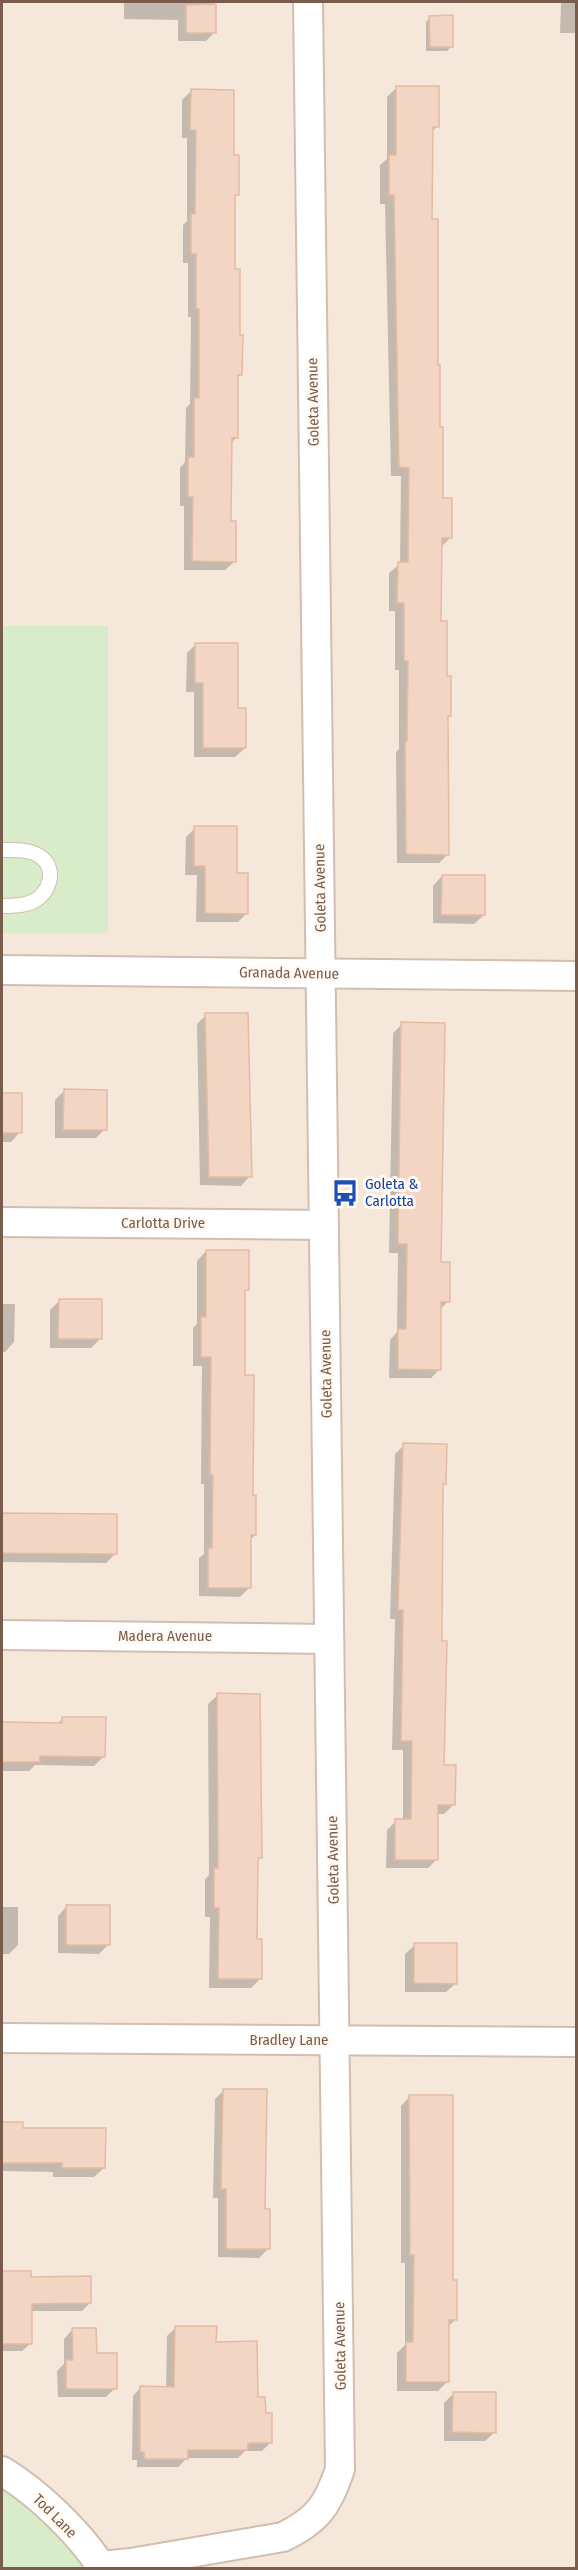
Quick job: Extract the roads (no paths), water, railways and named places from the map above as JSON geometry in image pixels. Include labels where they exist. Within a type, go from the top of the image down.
[{"type":"street","name":"Goleta Avenue","points":[[101,2567],[131,2564],[283,2537],[303,2527],[330,2498],[340,2469],[342,2446],[308,2]]},
{"type":"street","name":"Granada Avenue","points":[[2,970],[576,976]]},
{"type":"street","name":"Carlotta Drive","points":[[2,1222],[324,1225]]},
{"type":"street","name":"Madera Avenue","points":[[2,1635],[329,1639]]},
{"type":"street","name":"Bradley Lane","points":[[2,2038],[576,2042]]},
{"type":"street","name":"Tod Lane","points":[[2,2471],[51,2509],[101,2567]]},
{"type":"lane","points":[[2,850],[31,852],[43,858],[50,870],[50,880],[44,893],[33,902],[2,906]]},
{"type":"place","name":"Goleta & Carlotta","points":[[345,1193]]}]
